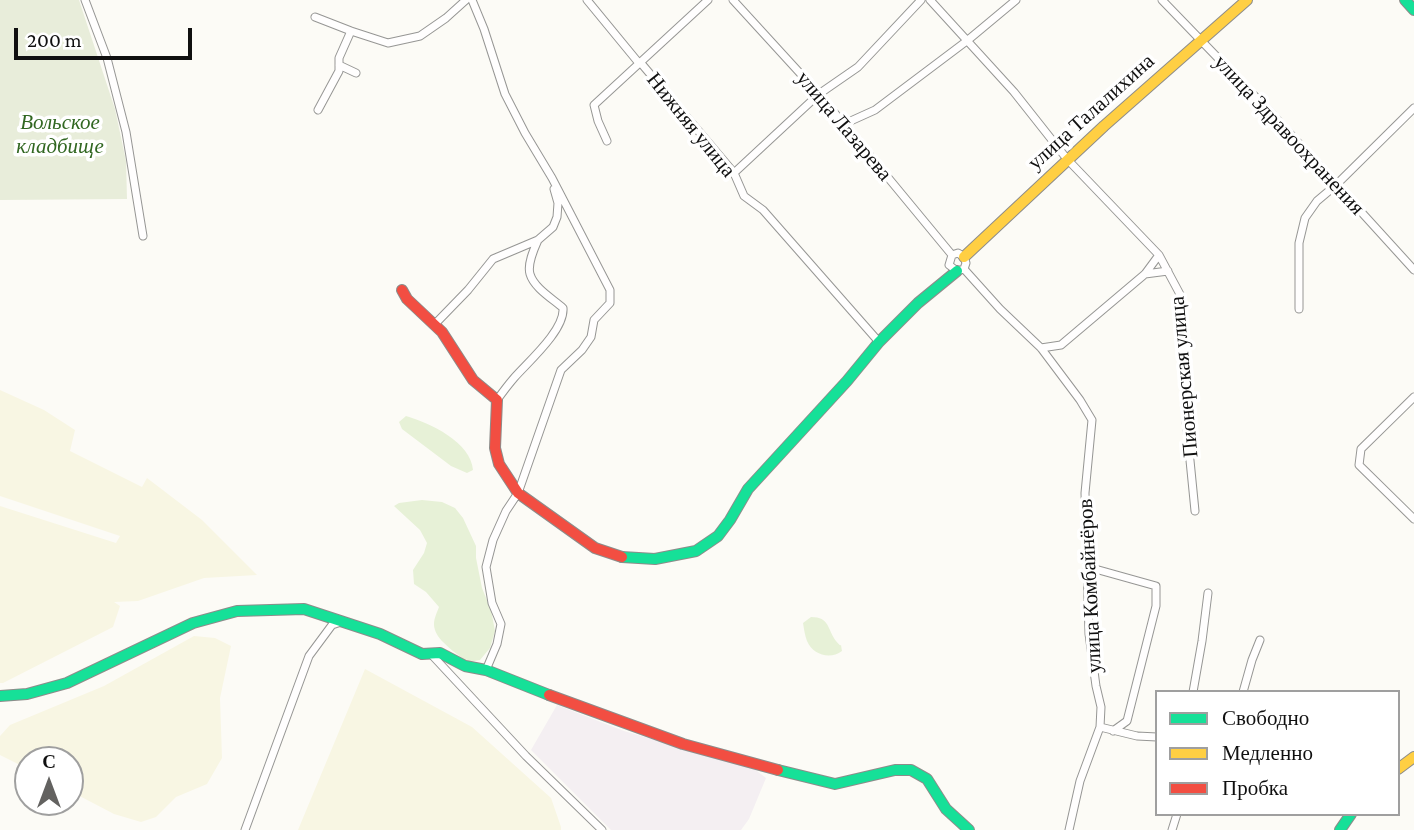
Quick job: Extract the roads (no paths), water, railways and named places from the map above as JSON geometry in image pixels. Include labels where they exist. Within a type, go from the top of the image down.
[{"type":"street","points":[[85,0],[107,58],[126,132],[144,236]]},
{"type":"street","points":[[314,17],[388,43],[420,37],[466,0]]},
{"type":"street","points":[[472,0],[505,94],[610,290],[610,303],[594,320],[592,337],[561,370],[518,494],[506,511],[493,540],[486,567],[492,603],[501,624],[486,670]]},
{"type":"street","name":"Нижняя улица","points":[[587,0],[734,173],[744,196],[763,210],[879,342]]},
{"type":"street","points":[[607,141],[594,105],[707,0]]},
{"type":"street","name":"улица Лазарева","points":[[733,0],[819,94],[952,255]]},
{"type":"street","points":[[734,173],[819,94],[858,67],[921,0]]},
{"type":"street","name":"Пионерская улица","points":[[930,0],[1014,92],[1068,159],[1159,255],[1168,271],[1182,298],[1186,420],[1195,511]]},
{"type":"street","points":[[844,124],[875,110],[1016,0]]},
{"type":"street","name":"улица Здравоохранения","points":[[1162,0],[1273,115],[1414,270]]},
{"type":"street","name":"улица Талалихина","points":[[518,494],[595,548],[620,557],[655,559],[696,551],[718,536],[748,489],[879,342],[918,303],[962,266],[1068,159],[1247,0]]},
{"type":"street","points":[[1405,0],[1414,10]]},
{"type":"street","points":[[318,110],[339,71],[339,58],[351,31]]},
{"type":"street","points":[[339,65],[356,73]]},
{"type":"street","points":[[1299,309],[1298,243],[1305,218],[1317,201],[1414,108]]},
{"type":"street","points":[[435,324],[493,259],[538,240],[553,228],[558,203],[552,178]]},
{"type":"street","points":[[518,494],[499,464],[495,447],[497,400],[541,350],[564,316],[564,308],[538,286],[530,273],[531,259],[538,240]]},
{"type":"street","points":[[962,266],[948,265],[952,255],[958,253],[962,266],[1000,309],[1041,348],[1061,345],[1145,274],[1159,255]]},
{"type":"street","points":[[1145,274],[1168,271]]},
{"type":"street","points":[[402,290],[407,299],[442,332],[473,380],[497,400]]},
{"type":"street","name":"улица Комбайнёров","points":[[1041,348],[1080,400],[1092,421],[1085,493],[1089,634],[1101,707],[1100,727],[1080,781],[1069,830]]},
{"type":"street","points":[[1414,397],[1361,449],[1359,465],[1414,519]]},
{"type":"street","points":[[1088,567],[1156,586],[1156,606],[1127,721],[1113,731]]},
{"type":"street","points":[[1193,690],[1208,593]]},
{"type":"street","points":[[0,696],[27,694],[66,683],[193,622],[237,611],[304,608],[380,634],[422,654],[440,653],[466,666],[486,670],[578,707],[683,744],[798,776],[835,784],[895,770],[911,770],[927,779],[946,809],[969,830]]},
{"type":"street","points":[[245,830],[309,656],[332,625],[344,620]]},
{"type":"street","points":[[1244,690],[1260,640]]},
{"type":"street","points":[[430,653],[526,756],[602,830]]},
{"type":"street","points":[[1100,727],[1137,736],[1155,737]]},
{"type":"park label","name":"Вольское кладбище","points":[[60,135]]}]
